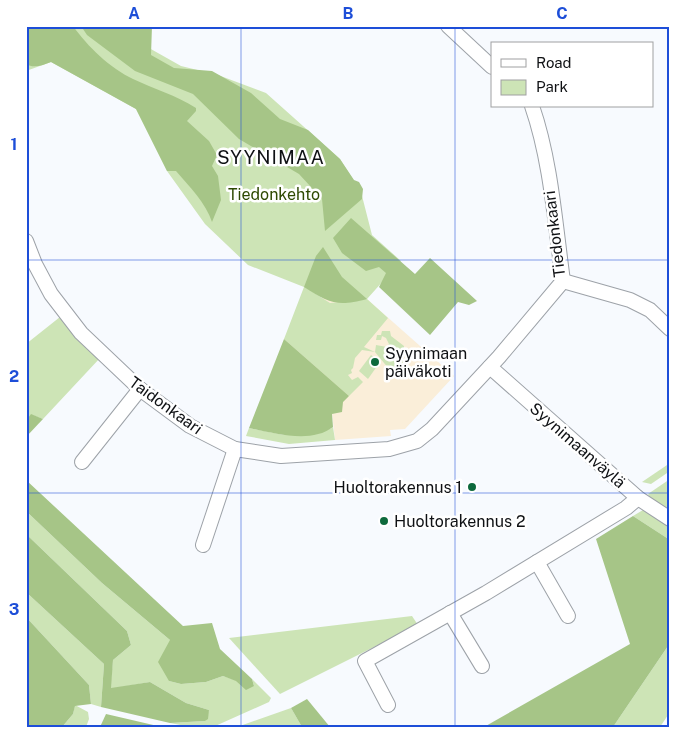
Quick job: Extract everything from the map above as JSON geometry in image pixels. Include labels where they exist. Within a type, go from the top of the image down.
[{"type":"street","points":[[448,26],[491,66]]},
{"type":"street","name":"Tiedonkaari","points":[[490,367],[563,281],[546,169],[533,108]]},
{"type":"street","name":"Taidonkaari","points":[[26,241],[30,266],[81,333],[140,389],[190,426],[236,449],[281,456],[299,456],[389,449],[417,441],[432,429],[490,367]]},
{"type":"street","points":[[563,281],[630,300],[650,310],[670,328]]},
{"type":"street","name":"Syynimaanväylä","points":[[490,367],[638,498],[670,519]]},
{"type":"street","points":[[82,462],[140,389]]},
{"type":"street","points":[[203,546],[236,449]]},
{"type":"street","points":[[388,705],[364,661],[537,562],[626,508],[638,498]]},
{"type":"street","points":[[537,562],[568,616]]},
{"type":"street","points":[[450,613],[482,666]]},
{"type":"shaded area","name":"Syynimaan päiväkoti","points":[[342,277],[454,376],[405,429],[390,430],[391,436],[335,440],[332,413],[348,396],[284,339]]},
{"type":"green space","name":"Tiedonkehto","points":[[26,26],[110,26],[181,66],[218,75],[266,93],[340,159],[361,192],[372,235],[401,261],[367,299],[388,318],[364,347],[375,352],[362,350],[355,358],[351,370],[352,373],[348,375],[352,380],[358,377],[363,382],[349,396],[284,339],[304,287],[248,265],[205,224],[167,171],[136,109],[51,62],[26,71]],"holes":[[[305,287],[341,302],[330,303]]]},
{"type":"green space","points":[[30,26],[73,26],[85,42],[116,69],[133,79],[196,108],[196,111],[187,121],[209,141],[217,155],[212,166],[218,176],[221,200],[212,222],[201,201],[176,171],[167,171],[136,109],[51,62],[35,66],[26,64],[26,38]]},
{"type":"green space","points":[[81,26],[152,26],[151,55],[174,68],[212,71],[251,93],[280,119],[308,130],[340,159],[354,180],[359,182],[363,189],[362,199],[325,231],[322,199],[299,174],[239,139],[193,94],[135,71],[87,35]]},
{"type":"green space","points":[[351,218],[415,274],[430,258],[477,301],[469,305],[458,302],[430,335],[379,287],[386,273],[379,267],[366,271],[342,253],[333,238]]},
{"type":"green space","points":[[323,247],[342,277],[367,299],[348,303],[334,302],[320,297],[304,287],[316,256]]},
{"type":"green space","points":[[60,317],[100,358],[43,419],[32,415],[26,421],[26,344]]},
{"type":"green space","points":[[382,331],[390,331],[391,336],[404,346],[402,371],[389,369],[375,352],[376,345],[387,347],[389,344],[386,338],[382,336],[381,340],[376,340],[377,335],[381,335]]},
{"type":"green space","points":[[284,339],[349,396],[343,402],[342,412],[332,414],[333,427],[324,432],[314,435],[292,436],[249,428]]},
{"type":"green space","points":[[371,355],[380,362],[368,379],[359,371]]},
{"type":"green space","points":[[31,414],[43,419],[26,437],[26,421]]},
{"type":"green space","points":[[333,427],[335,440],[289,444],[246,436],[249,428],[284,435]]},
{"type":"green space","points":[[670,463],[670,471],[651,484],[642,482]]},
{"type":"green space","points":[[670,479],[670,511],[651,499],[648,494]]},
{"type":"green space","points":[[26,480],[183,626],[212,623],[220,649],[252,679],[254,686],[246,690],[236,681],[223,676],[206,682],[181,684],[169,681],[158,662],[170,640],[102,583],[26,511]]},
{"type":"green space","points":[[643,510],[670,528],[670,540],[633,516]]},
{"type":"green space","points":[[26,511],[102,583],[170,640],[169,681],[181,684],[206,682],[223,676],[254,686],[252,679],[271,698],[269,702],[213,727],[191,727],[170,723],[205,721],[209,710],[186,703],[150,682],[110,689],[113,660],[131,645],[127,631],[26,534]]},
{"type":"green space","points":[[633,516],[670,540],[670,643],[613,727],[484,727],[630,644],[596,539]]},
{"type":"green space","points":[[26,534],[127,631],[131,645],[113,660],[111,688],[150,682],[186,703],[209,710],[208,719],[205,721],[170,723],[101,707],[104,664],[26,592]]},
{"type":"green space","points":[[26,592],[104,664],[101,707],[91,704],[89,685],[26,617]]},
{"type":"green space","points":[[412,616],[418,625],[280,694],[229,638]]},
{"type":"green space","points":[[26,617],[89,685],[91,704],[75,706],[73,714],[62,727],[26,727]]},
{"type":"green space","points":[[670,643],[670,712],[660,727],[613,727]]},
{"type":"green space","points":[[307,699],[330,727],[302,727],[291,708]]},
{"type":"green space","points":[[75,705],[88,712],[89,719],[86,727],[62,727],[73,714]]},
{"type":"green space","points":[[291,708],[302,727],[237,727]]},
{"type":"green space","points":[[106,714],[162,727],[100,727]]},
{"type":"place","name":"Syynimaan päiväkoti","points":[[375,362]]},
{"type":"place","name":"Huoltorakennus 1","points":[[472,487]]},
{"type":"place","name":"Huoltorakennus 2","points":[[384,521]]},
{"type":"district","name":"SYYNIMAA","points":[[271,157]]}]
